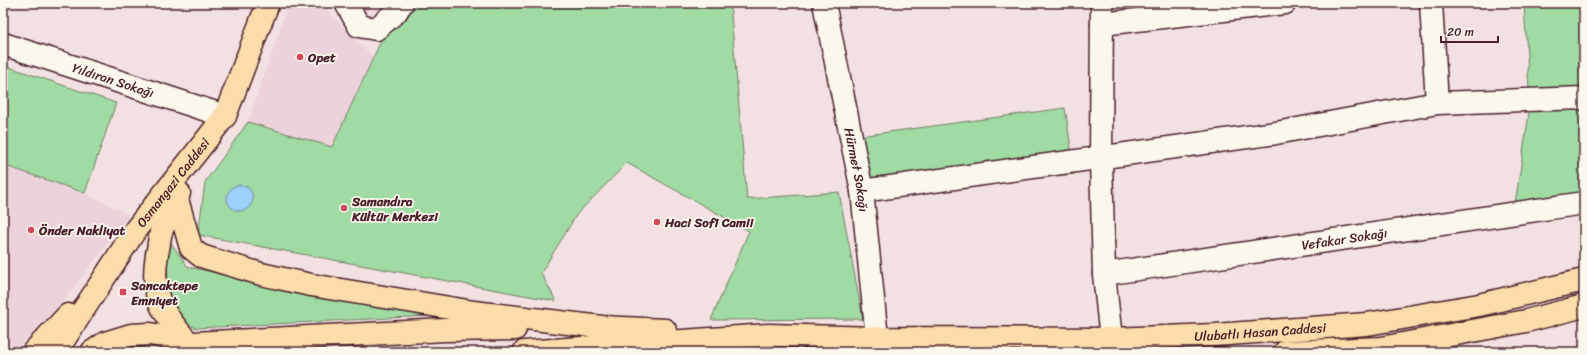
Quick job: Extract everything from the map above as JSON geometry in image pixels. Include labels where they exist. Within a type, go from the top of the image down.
[{"type":"main road","name":"Osmangazi Caddesi","points":[[56,352],[136,229],[225,116],[268,3]]},
{"type":"main road","points":[[188,163],[177,199],[161,233],[156,261],[155,287],[160,304],[170,321],[188,342]]},
{"type":"main road","points":[[177,199],[191,248],[201,256],[262,274],[311,285],[474,312],[602,327]]},
{"type":"main road","points":[[33,352],[60,325],[136,229]]},
{"type":"main road","name":"Ulubatlı Hasan Caddesi","points":[[524,352],[768,335],[877,338],[1111,339],[1215,335],[1367,324],[1479,306],[1584,280]]},
{"type":"main road","name":"Ulubatlı Hasan Caddesi","points":[[1285,352],[1382,350],[1526,321],[1584,306]]},
{"type":"main road","points":[[92,352],[105,343],[131,336],[150,334],[193,343],[445,330],[602,327],[768,335]]},
{"type":"street","points":[[346,3],[359,26],[376,29],[396,12],[402,3]]},
{"type":"street","name":"Hürmet Sokağı","points":[[824,3],[862,191],[877,338]]},
{"type":"street","points":[[1102,3],[1101,158],[1104,274],[1111,339]]},
{"type":"street","points":[[1102,24],[1285,3]]},
{"type":"street","points":[[1430,3],[1437,103]]},
{"type":"street","name":"Yıldıran Sokağı","points":[[3,44],[225,116]]},
{"type":"street","points":[[862,191],[1276,133],[1437,103],[1584,98]]},
{"type":"street","name":"Vefakar Sokağı","points":[[1104,274],[1584,202]]},
{"type":"shaded area","name":"Opet","points":[[289,3],[321,3],[373,57],[332,147],[248,122]]},
{"type":"shaded area","points":[[359,3],[374,3],[365,15]]},
{"type":"shaded area","points":[[3,165],[85,193],[130,215],[49,320],[12,352],[3,352]]},
{"type":"green space","points":[[401,3],[730,3],[747,199],[839,192],[863,319],[711,320],[749,231],[627,163],[577,214],[541,273],[556,301],[198,235],[205,182],[248,122],[332,147],[396,8]]},
{"type":"green space","points":[[1524,3],[1584,3],[1584,265],[1581,265],[1580,211],[1513,217],[1530,107]]},
{"type":"green space","points":[[3,65],[116,103],[85,193],[3,165]]},
{"type":"green space","points":[[1065,108],[1075,174],[865,196],[852,137]]},
{"type":"green space","points":[[171,243],[188,267],[429,316],[196,328],[177,318],[169,296],[167,263]]},
{"type":"green space","points":[[139,347],[160,352],[119,352],[125,348]]},
{"type":"water","points":[[240,185],[249,189],[253,198],[249,207],[240,211],[231,207],[227,198],[231,189]]},
{"type":"place","name":"Opet","points":[[300,57]]},
{"type":"place","name":"Samandıra Kültür Merkezi","points":[[344,208]]},
{"type":"place","name":"Haci Sofi Camii","points":[[657,222]]},
{"type":"place","name":"Önder Nakliyat","points":[[31,230]]},
{"type":"place","name":"Sancaktepe Emniyet","points":[[123,292]]}]
